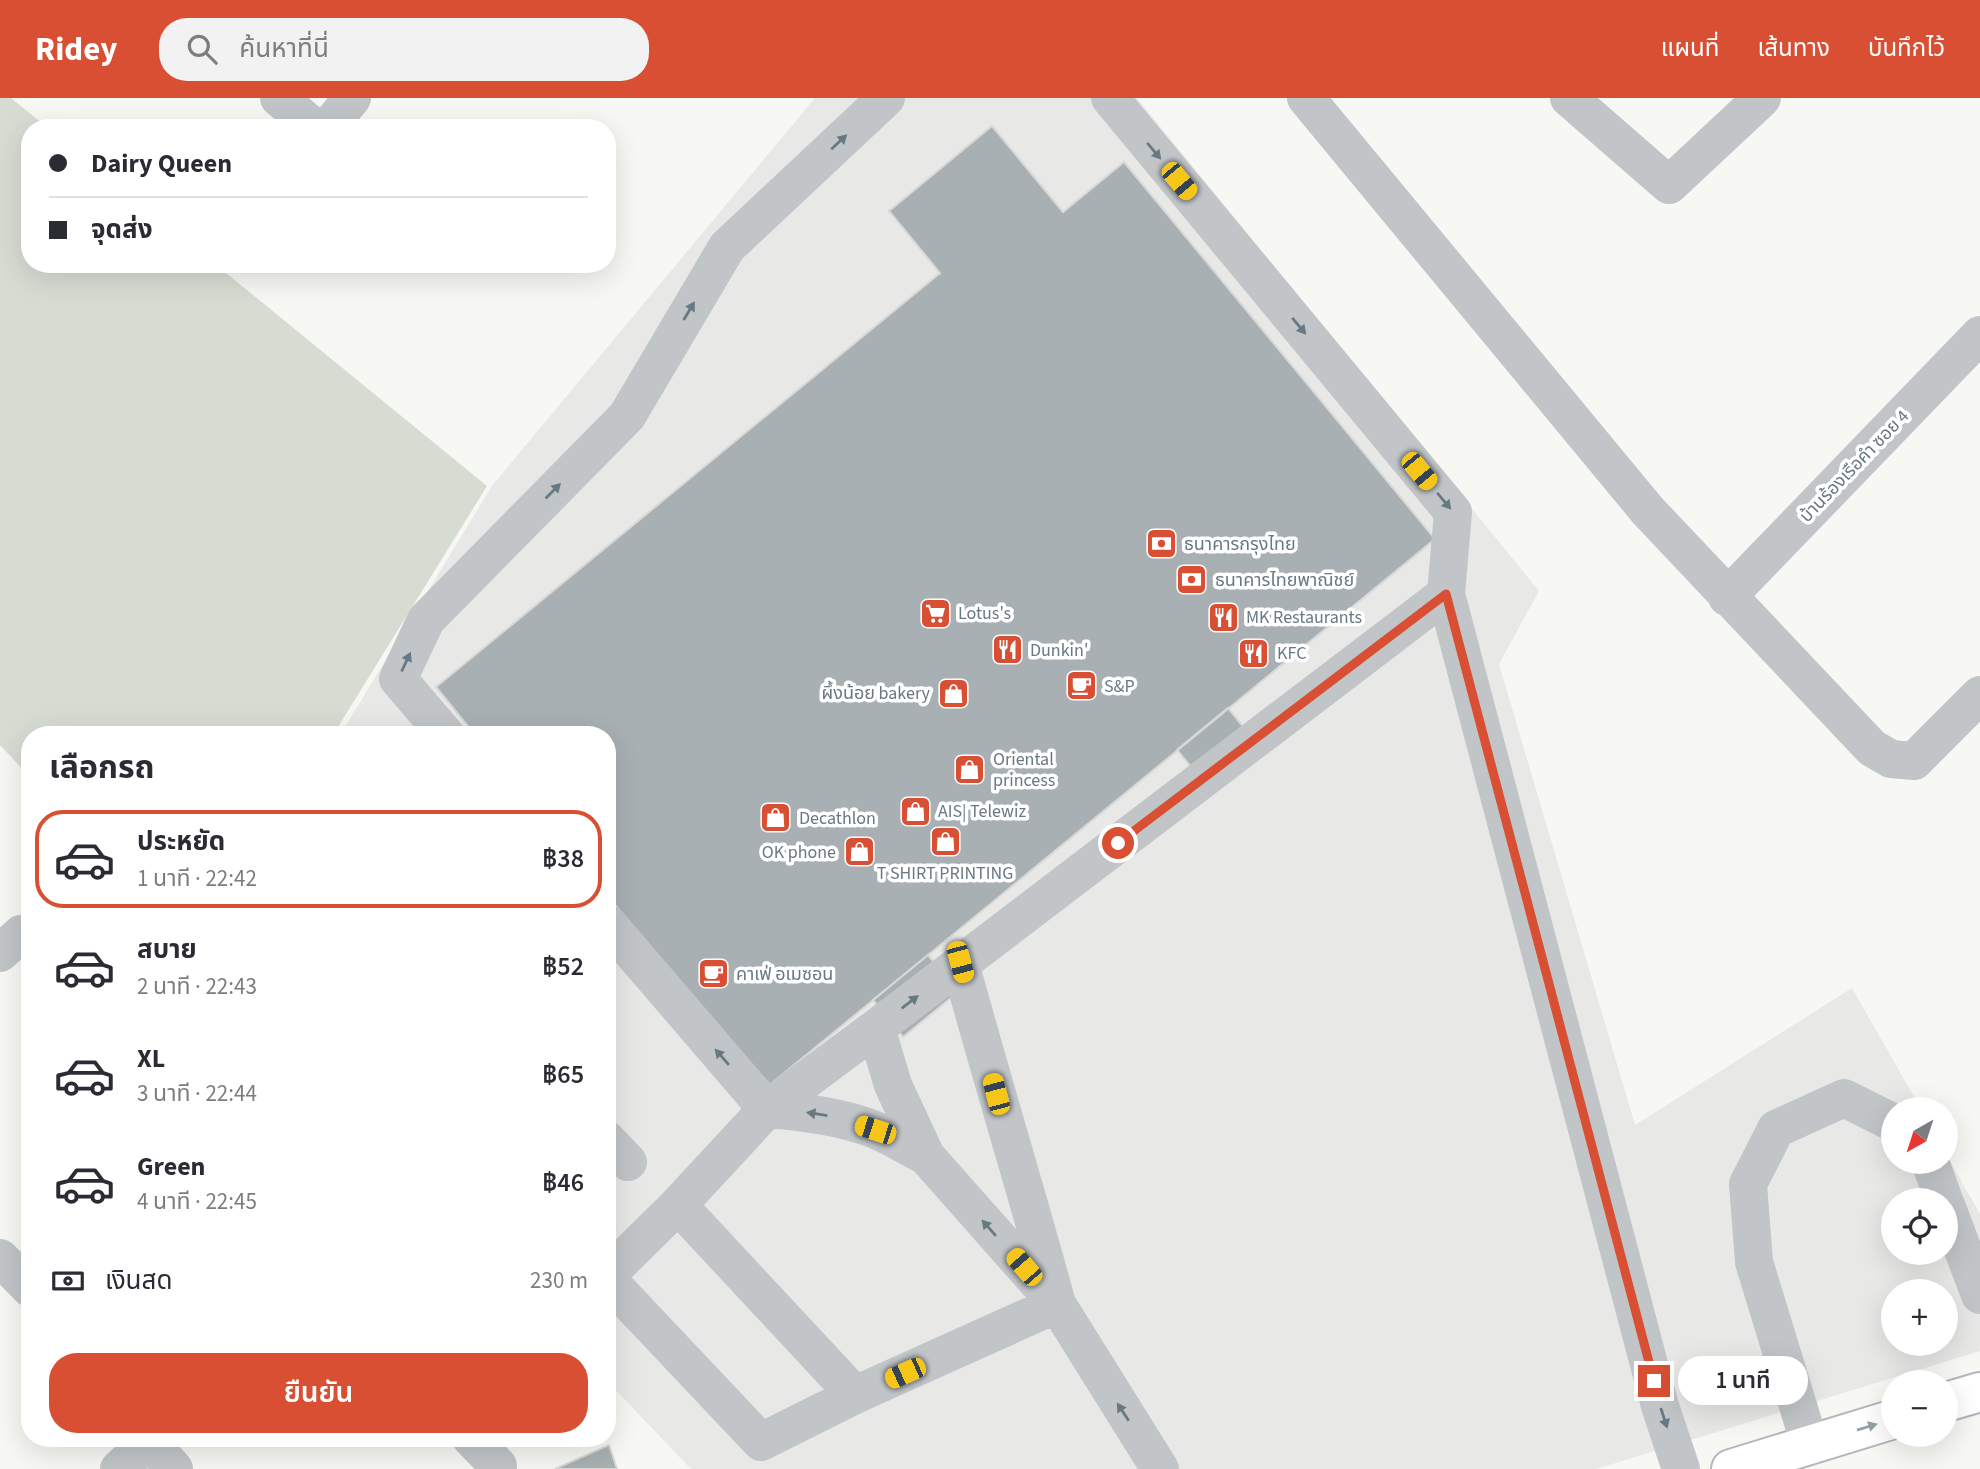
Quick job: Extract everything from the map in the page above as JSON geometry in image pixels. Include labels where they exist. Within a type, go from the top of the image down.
[{"type":"main road","points":[[1958,1398],[1980,1392]]},
{"type":"main road","points":[[1731,1469],[1881,1423]]},
{"type":"street","points":[[279,98],[304,119]]},
{"type":"street","points":[[335,119],[352,98]]},
{"type":"street","points":[[438,726],[398,679],[426,620],[627,416],[727,247],[886,98]]},
{"type":"street","points":[[1110,98],[1453,512],[1446,594],[1660,1406],[1681,1469]]},
{"type":"street","points":[[1306,98],[1648,511],[1872,748],[1891,759],[1914,761],[1980,695]]},
{"type":"street","points":[[1569,98],[1669,185],[1762,98]]},
{"type":"street","name":"บ้านร้องเรือคำ ซอย 4","points":[[1727,597],[1980,335]]},
{"type":"street","points":[[616,1268],[766,1109],[1446,594]]},
{"type":"street","points":[[616,934],[766,1109],[844,1119],[875,1130],[926,1156]]},
{"type":"street","points":[[960,962],[1003,1120],[1028,1196],[1056,1304]]},
{"type":"street","points":[[876,1028],[893,1085],[926,1156],[1056,1304],[1160,1469]]},
{"type":"street","points":[[1811,1445],[1755,1262],[1748,1184],[1776,1129],[1844,1098],[1881,1116]]},
{"type":"street","points":[[678,1205],[855,1395]]},
{"type":"street","points":[[1958,1237],[1980,1295]]},
{"type":"street","points":[[0,1258],[21,1279]]},
{"type":"street","points":[[616,1287],[761,1443],[855,1395],[1056,1304]]},
{"type":"street","points":[[119,1469],[143,1447]]},
{"type":"street","points":[[156,1447],[174,1469]]},
{"type":"street","points":[[480,1447],[498,1466]]},
{"type":"shaded area","points":[[0,98],[11,98],[37,119],[21,119],[21,273],[226,273],[487,486],[339,726],[21,726],[21,767],[0,745]]},
{"type":"shaded area","points":[[815,98],[1137,98],[1539,591],[1499,664],[1635,1125],[1852,988],[1914,1097],[1881,1097],[1881,1174],[1957,1174],[1980,1214],[1980,1351],[1918,1370],[1881,1370],[1881,1381],[1596,1469],[691,1469],[616,1390],[616,726],[345,726],[492,486]]},
{"type":"building","name":"Lotus's","points":[[992,126],[1063,212],[1124,162],[1435,539],[766,1088],[616,906],[616,726],[468,726],[436,687],[940,273],[889,211]]},
{"type":"building","points":[[1228,708],[1263,751],[1213,793],[1177,750]]},
{"type":"building","points":[[928,955],[958,992],[903,1037],[873,1000]]},
{"type":"building","points":[[610,1447],[617,1469],[555,1469]]},
{"type":"place","name":"ธนาคารกรุงไทย","points":[[1161,544]]},
{"type":"place","name":"ธนาคารไทยพาณิชย์","points":[[1192,580]]},
{"type":"place","name":"Lotus's","points":[[935,613]]},
{"type":"place","name":"MK Restaurants","points":[[1223,617]]},
{"type":"place","name":"Dunkin'","points":[[1007,650]]},
{"type":"place","name":"KFC","points":[[1254,653]]},
{"type":"place","name":"S&P","points":[[1081,686]]},
{"type":"place","name":"ผึ้งน้อย bakery","points":[[953,693]]},
{"type":"place","name":"Oriental princess","points":[[970,769]]},
{"type":"place","name":"AIS| Telewiz","points":[[915,811]]},
{"type":"place","name":"Decathlon","points":[[776,818]]},
{"type":"place","name":"T SHIRT PRINTING","points":[[945,842]]},
{"type":"place","name":"OK phone","points":[[859,852]]},
{"type":"place","name":"คาเฟ่ อเมซอน","points":[[713,974]]},
{"type":"route","points":[[1118,843],[1446,594],[1654,1381]]}]
